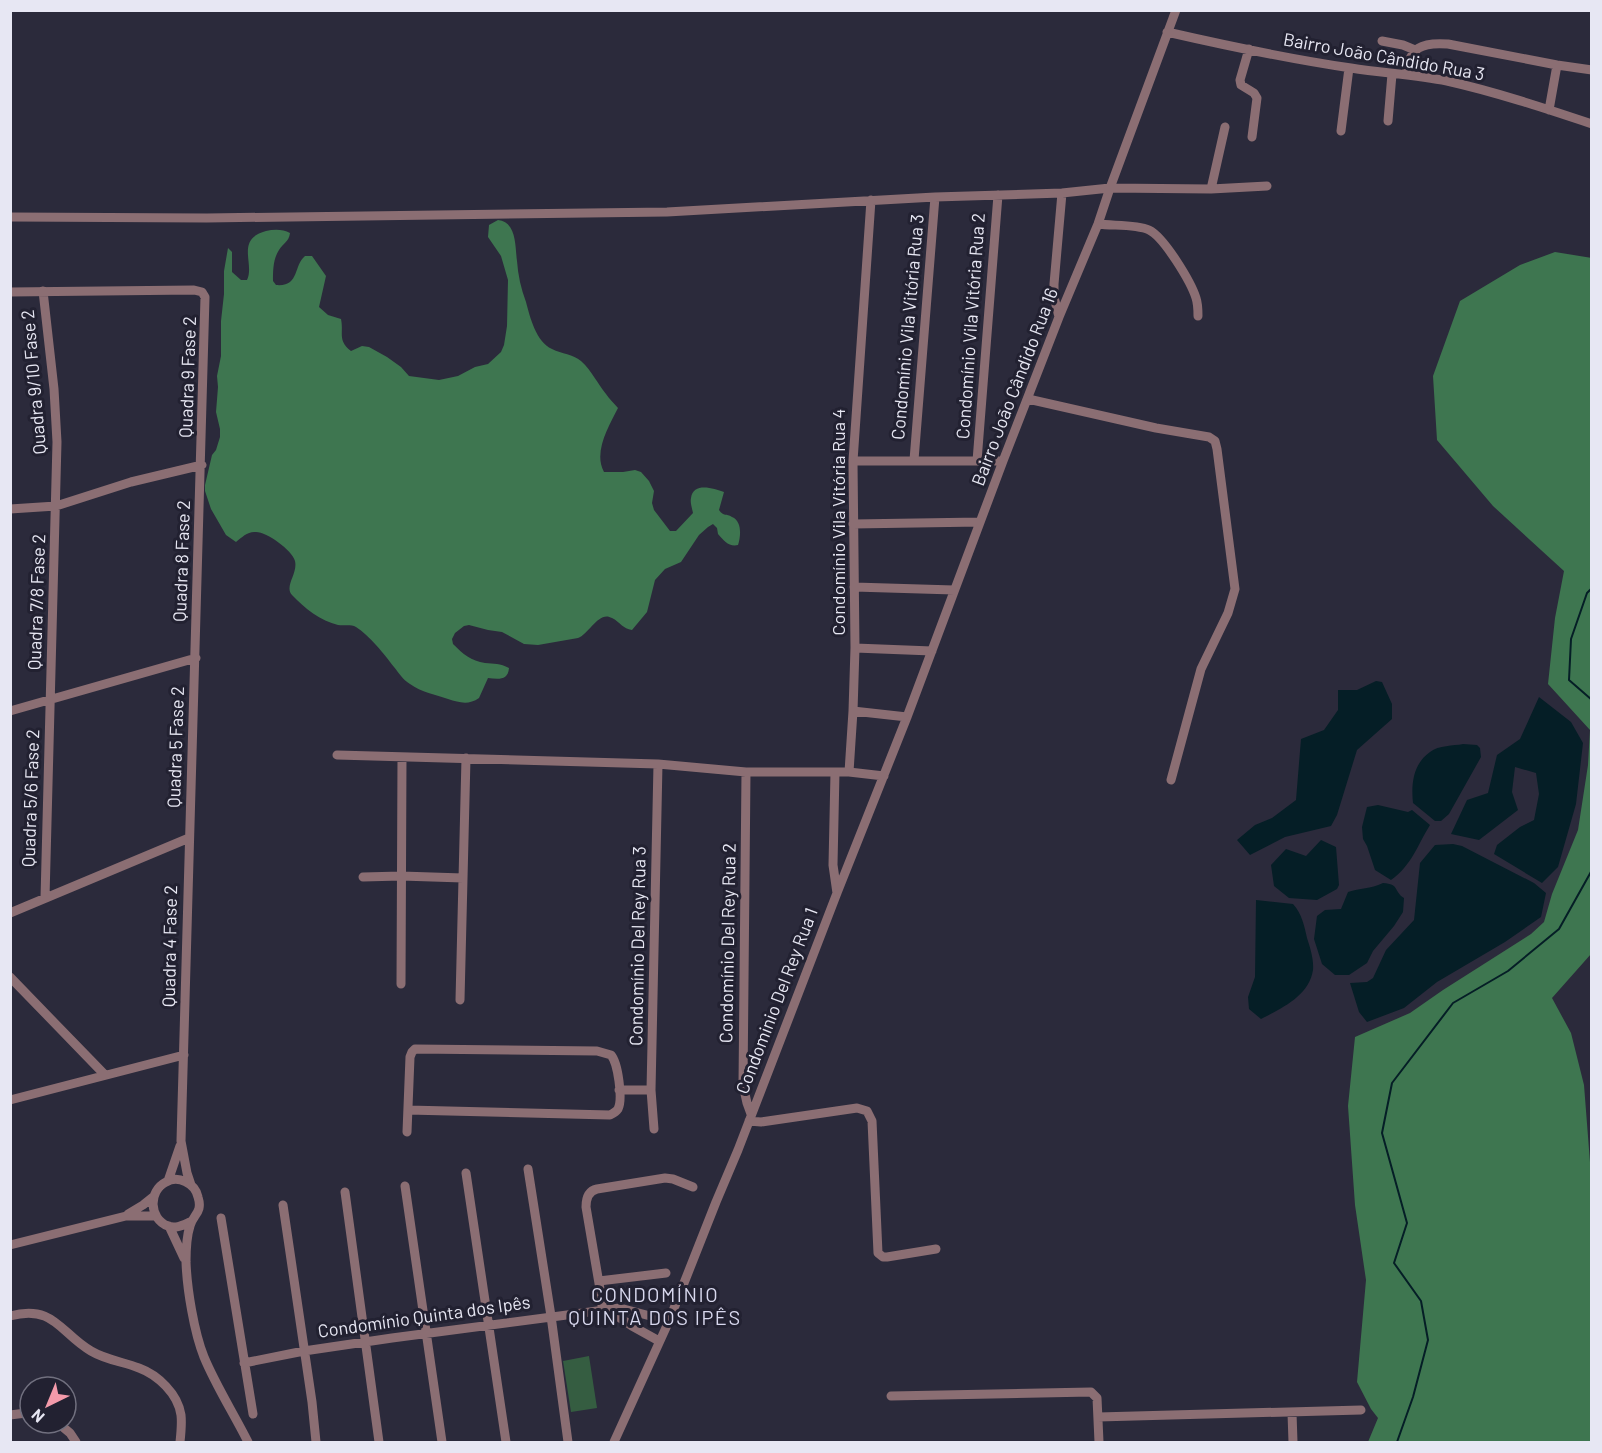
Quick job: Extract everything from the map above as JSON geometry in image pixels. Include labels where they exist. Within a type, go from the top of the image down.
[{"type":"street","name":"Bairro João Cândido Rua 16","points":[[884,776],[1003,461],[1098,224],[1176,10]]},
{"type":"street","name":"Bairro João Cândido Rua 3","points":[[1167,32],[1350,68],[1450,82],[1592,124]]},
{"type":"street","points":[[1382,41],[1415,50]]},
{"type":"street","points":[[1406,75],[1408,59],[1415,50],[1432,43],[1592,70]]},
{"type":"street","points":[[1249,49],[1240,80],[1241,85],[1254,93],[1257,98],[1252,137]]},
{"type":"street","points":[[1549,110],[1557,65]]},
{"type":"street","points":[[1341,131],[1350,68]]},
{"type":"street","points":[[1388,121],[1392,74]]},
{"type":"street","points":[[1211,189],[1225,127]]},
{"type":"street","points":[[10,217],[207,218],[667,212],[871,200],[1062,193],[1110,188],[1211,189],[1267,186]]},
{"type":"street","points":[[1059,317],[1054,297],[1054,284],[1062,193]]},
{"type":"street","name":"Condomínio Vila Vitória Rua 2","points":[[977,461],[998,195]]},
{"type":"street","name":"Condomínio Vila Vitória Rua 3","points":[[914,460],[935,197]]},
{"type":"street","name":"Condomínio Vila Vitória Rua 4","points":[[849,772],[855,648],[853,461],[871,200]]},
{"type":"street","points":[[1098,224],[1146,229],[1157,235],[1192,287],[1197,300],[1198,316]]},
{"type":"street","name":"Quadra 9 Fase 2","points":[[43,291],[194,290],[204,294],[206,302],[202,465]]},
{"type":"street","points":[[10,292],[43,291]]},
{"type":"street","name":"Quadra 9/10 Fase 2","points":[[43,291],[57,414],[56,506]]},
{"type":"street","points":[[1028,399],[1156,428],[1209,437],[1216,443],[1235,589],[1228,613],[1201,669],[1171,780]]},
{"type":"street","points":[[853,461],[1003,461]]},
{"type":"street","points":[[10,509],[56,506],[131,482],[202,465]]},
{"type":"street","name":"Quadra 8 Fase 2","points":[[196,658],[202,465]]},
{"type":"street","name":"Quadra 7/8 Fase 2","points":[[51,699],[56,506]]},
{"type":"street","points":[[853,524],[980,522]]},
{"type":"street","points":[[854,587],[954,590]]},
{"type":"street","points":[[855,648],[932,651]]},
{"type":"street","points":[[10,711],[196,658]]},
{"type":"street","name":"Quadra 5 Fase 2","points":[[189,838],[196,658]]},
{"type":"street","name":"Quadra 5/6 Fase 2","points":[[45,898],[51,699]]},
{"type":"street","points":[[853,711],[907,717]]},
{"type":"street","points":[[337,755],[658,764],[746,772],[849,772],[884,776]]},
{"type":"street","points":[[401,984],[402,757]]},
{"type":"street","points":[[460,1000],[466,759]]},
{"type":"street","name":"Condomínio Del Rey Rua 3","points":[[654,1129],[651,1090],[658,764]]},
{"type":"street","name":"Condomínio Del Rey Rua 2","points":[[746,772],[743,1085],[750,1118]]},
{"type":"street","name":"Condominio Del Rey Rua 1","points":[[835,772],[833,864],[837,893]]},
{"type":"street","name":"Condominio Del Rey Rua 1","points":[[614,1443],[669,1321],[884,776]]},
{"type":"street","points":[[10,913],[189,838]]},
{"type":"street","name":"Quadra 4 Fase 2","points":[[182,1141],[189,838]]},
{"type":"street","points":[[363,877],[463,878]]},
{"type":"street","points":[[10,977],[105,1075]]},
{"type":"street","points":[[407,1132],[410,1057],[412,1052],[419,1048],[597,1051],[607,1053],[616,1062],[618,1108],[613,1114],[408,1110]]},
{"type":"street","points":[[10,1100],[184,1055]]},
{"type":"street","points":[[619,1090],[651,1090]]},
{"type":"street","points":[[750,1118],[761,1122],[857,1108],[867,1111],[872,1121],[878,1253],[886,1257],[936,1249]]},
{"type":"street","points":[[168,1181],[182,1141]]},
{"type":"street","points":[[182,1141],[191,1185]]},
{"type":"street","points":[[528,1169],[568,1443]]},
{"type":"street","points":[[466,1173],[506,1443]]},
{"type":"street","points":[[660,1341],[605,1310],[586,1200],[591,1192],[597,1189],[665,1178],[693,1187]]},
{"type":"street","points":[[126,1216],[153,1197],[160,1186],[168,1181],[176,1179],[184,1181],[198,1193],[200,1204],[197,1214],[190,1222],[178,1227],[169,1226]]},
{"type":"street","points":[[405,1186],[442,1443]]},
{"type":"street","points":[[345,1192],[379,1443]]},
{"type":"street","points":[[153,1197],[156,1216],[169,1226],[186,1263]]},
{"type":"street","points":[[283,1205],[316,1442]]},
{"type":"street","points":[[10,1245],[126,1216],[156,1216]]},
{"type":"street","points":[[221,1218],[253,1414]]},
{"type":"street","points":[[190,1222],[186,1239],[186,1263],[201,1347],[248,1443]]},
{"type":"street","points":[[599,1281],[666,1273]]},
{"type":"street","name":"Condomínio Quinta dos Ipês","points":[[244,1363],[304,1351],[427,1333],[620,1308],[669,1321]]},
{"type":"street","points":[[10,1316],[30,1314],[49,1317],[92,1352],[141,1368],[154,1376],[177,1401],[181,1413],[180,1443]]},
{"type":"street","points":[[891,1396],[1091,1392],[1097,1398],[1099,1443]]},
{"type":"street","points":[[1098,1417],[1361,1410]]},
{"type":"street","points":[[1292,1413],[1293,1443]]},
{"type":"green space","points":[[498,220],[509,225],[512,230],[521,287],[538,335],[546,346],[581,361],[618,408],[601,448],[601,464],[604,472],[635,470],[641,472],[654,491],[652,503],[654,510],[670,531],[676,531],[693,513],[691,500],[695,490],[704,488],[724,492],[719,510],[738,522],[740,533],[738,545],[729,544],[722,539],[713,524],[699,535],[681,562],[665,569],[655,580],[647,612],[632,630],[607,616],[598,620],[578,638],[538,645],[524,644],[502,632],[464,626],[455,633],[452,639],[457,648],[476,661],[500,664],[509,668],[505,677],[488,678],[479,698],[464,703],[414,687],[403,678],[361,631],[354,626],[338,625],[325,620],[302,605],[290,591],[295,561],[289,552],[272,538],[261,533],[248,533],[236,542],[226,535],[211,509],[205,485],[212,455],[220,437],[216,412],[217,376],[221,356],[224,271],[228,248],[232,252],[232,272],[241,280],[247,280],[249,274],[248,246],[251,240],[269,230],[290,233],[274,261],[273,281],[276,285],[289,283],[301,260],[305,256],[312,256],[326,276],[319,307],[328,315],[341,319],[342,340],[351,351],[362,346],[369,347],[401,367],[409,376],[439,380],[458,376],[475,367],[488,364],[501,352],[504,345],[507,326],[508,280],[501,256],[488,237],[489,225]]},
{"type":"green space","points":[[1555,252],[1592,258],[1591,954],[1552,998],[1571,1033],[1584,1085],[1592,1188],[1591,1442],[1368,1442],[1378,1418],[1357,1382],[1366,1280],[1355,1205],[1348,1106],[1355,1037],[1410,1013],[1531,934],[1544,922],[1552,894],[1578,830],[1588,765],[1590,730],[1548,684],[1555,618],[1564,571],[1493,506],[1437,440],[1433,376],[1460,301],[1520,265]]},
{"type":"green space","points":[[589,1356],[597,1408],[571,1412],[563,1361]]},
{"type":"water","points":[[1376,681],[1382,682],[1392,704],[1392,719],[1357,750],[1337,815],[1331,826],[1285,837],[1250,855],[1237,840],[1255,825],[1272,818],[1296,800],[1301,739],[1324,730],[1338,710],[1338,690],[1357,690]]},
{"type":"water","points":[[1539,697],[1571,722],[1583,743],[1576,804],[1558,867],[1542,883],[1494,854],[1497,845],[1520,827],[1534,820],[1539,794],[1536,773],[1515,767],[1512,792],[1518,810],[1479,840],[1451,834],[1467,800],[1488,793],[1497,755],[1520,739]]},
{"type":"water","points":[[1463,744],[1477,745],[1480,748],[1481,757],[1449,814],[1441,821],[1435,821],[1413,803],[1414,775],[1424,757],[1434,750]]},
{"type":"water","points":[[1378,805],[1408,812],[1412,810],[1430,825],[1409,862],[1391,880],[1375,870],[1363,839],[1362,827],[1367,807]]},
{"type":"water","points":[[1321,840],[1336,847],[1339,885],[1337,889],[1317,900],[1289,898],[1274,886],[1271,865],[1286,849],[1306,856]]},
{"type":"water","points":[[1435,845],[1462,846],[1534,883],[1546,893],[1541,917],[1505,942],[1437,982],[1404,1008],[1367,1022],[1359,1012],[1350,983],[1367,982],[1373,978],[1386,950],[1414,920],[1420,863]]},
{"type":"water","points":[[1383,883],[1394,886],[1404,898],[1403,912],[1373,951],[1367,963],[1349,975],[1335,975],[1322,964],[1314,939],[1317,916],[1325,910],[1341,909],[1348,892]]},
{"type":"water","points":[[1256,900],[1293,904],[1302,920],[1312,954],[1313,966],[1310,979],[1300,994],[1286,1006],[1261,1019],[1249,1009],[1248,997],[1255,977]]},
{"type":"waterway","points":[[1592,588],[1587,593],[1571,639],[1569,680],[1592,700]]},
{"type":"waterway","points":[[1397,1442],[1413,1397],[1428,1340],[1421,1301],[1394,1263],[1407,1223],[1382,1133],[1392,1083],[1453,1003],[1508,971],[1559,929],[1592,870]]},
{"type":"district","name":"CONDOMÍNIO QUINTA DOS IPÊS","points":[[655,1306]]}]
